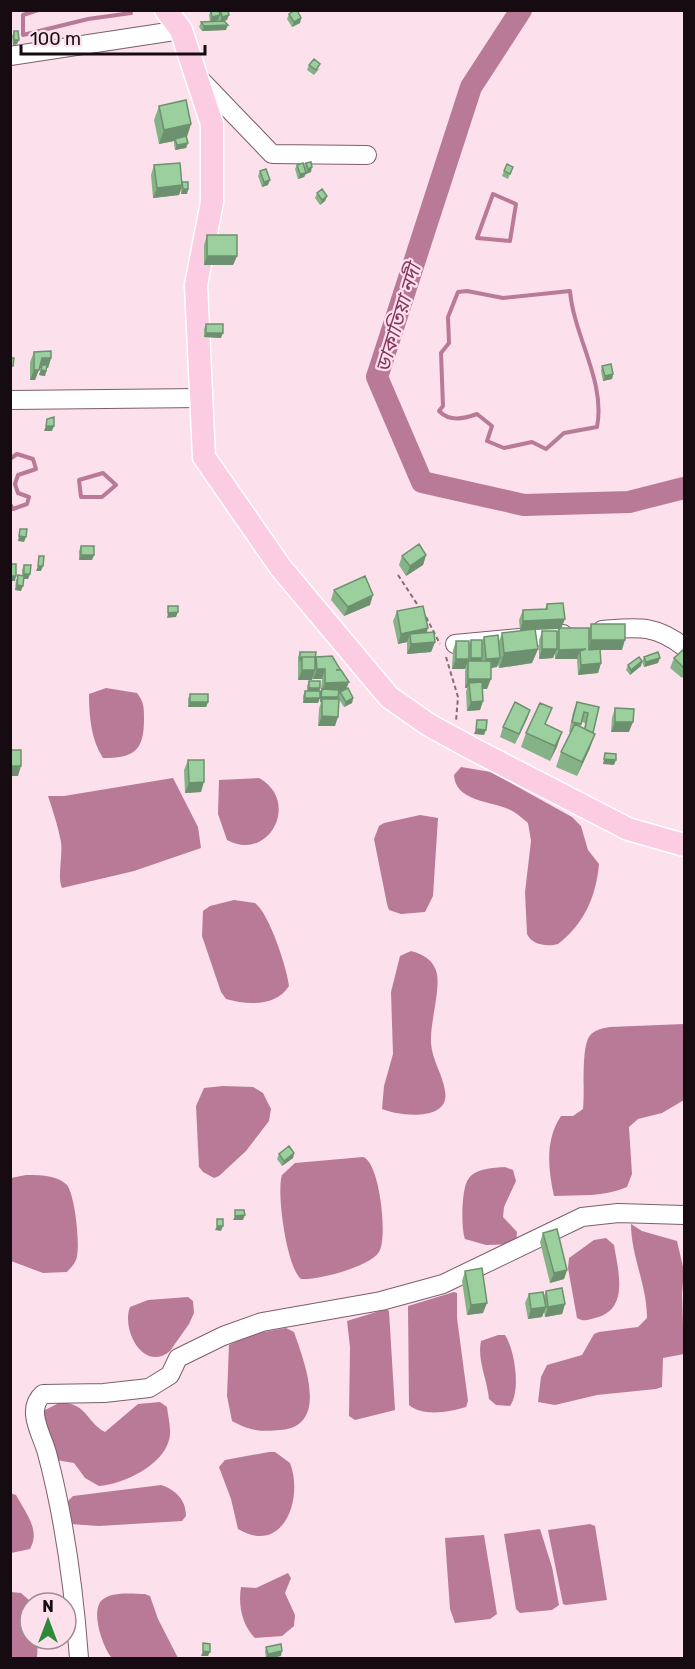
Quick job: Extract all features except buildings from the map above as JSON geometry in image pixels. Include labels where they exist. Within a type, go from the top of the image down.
[{"type":"main road","points":[[166,10],[181,30],[212,123],[212,202],[196,285],[204,457],[281,568],[389,697],[456,739],[628,829],[684,845]]},
{"type":"street","points":[[10,56],[181,30]]},
{"type":"street","points":[[196,74],[272,154],[367,155]]},
{"type":"street","points":[[10,400],[201,398]]},
{"type":"street","points":[[454,645],[648,627],[674,639],[684,647]]},
{"type":"street","points":[[79,1659],[72,1574],[47,1452],[36,1425],[34,1408],[36,1400],[43,1394],[104,1393],[149,1388],[170,1375],[178,1358],[223,1336],[262,1322],[381,1300],[443,1284],[582,1217],[618,1214],[684,1215]]},
{"type":"path","points":[[398,575],[429,622],[444,651],[458,697],[456,739]]},
{"type":"shaded area","points":[[106,688],[137,693],[143,705],[144,730],[139,745],[130,754],[114,758],[103,758],[93,736],[90,719],[89,694]]},
{"type":"shaded area","points":[[461,767],[491,772],[572,817],[581,826],[588,850],[599,864],[595,888],[582,919],[558,944],[540,944],[532,941],[527,934],[525,892],[531,841],[528,823],[511,810],[475,799],[460,790],[454,775]]},
{"type":"shaded area","points":[[173,778],[198,827],[201,848],[134,871],[62,888],[61,842],[48,796],[64,796]]},
{"type":"shaded area","points":[[259,778],[271,788],[278,801],[278,814],[274,826],[267,837],[256,843],[242,845],[227,840],[218,814],[219,780]]},
{"type":"shaded area","points":[[420,815],[438,818],[433,896],[425,912],[401,914],[389,910],[374,839],[379,826],[384,823]]},
{"type":"shaded area","points":[[234,900],[255,903],[271,929],[281,954],[289,986],[277,998],[252,1003],[226,999],[221,992],[202,936],[203,911],[210,906]]},
{"type":"shaded area","points":[[411,951],[427,958],[437,974],[431,1043],[445,1091],[445,1101],[440,1108],[432,1112],[411,1115],[382,1109],[384,1086],[393,1054],[391,992],[400,956]]},
{"type":"shaded area","points":[[684,1024],[684,1100],[662,1113],[638,1119],[629,1127],[632,1174],[627,1187],[600,1194],[554,1196],[549,1165],[552,1135],[561,1116],[573,1116],[583,1109],[585,1051],[589,1037],[598,1030],[610,1027]]},
{"type":"shaded area","points":[[253,1087],[263,1093],[271,1109],[269,1121],[246,1151],[214,1178],[199,1167],[196,1106],[204,1088]]},
{"type":"shaded area","points":[[363,1157],[369,1162],[374,1172],[381,1202],[383,1232],[379,1252],[365,1263],[343,1272],[301,1279],[296,1272],[287,1246],[280,1197],[282,1175],[295,1163]]},
{"type":"shaded area","points":[[505,1167],[513,1170],[516,1181],[504,1207],[503,1217],[517,1232],[516,1244],[486,1245],[465,1239],[462,1208],[466,1183],[472,1175],[481,1170]]},
{"type":"shaded area","points":[[26,1175],[58,1179],[67,1185],[70,1191],[75,1210],[78,1245],[76,1260],[67,1272],[43,1273],[11,1261],[11,1178]]},
{"type":"shaded area","points":[[631,1224],[642,1231],[677,1241],[684,1271],[682,1294],[684,1354],[663,1358],[662,1387],[656,1389],[597,1395],[555,1405],[538,1402],[541,1377],[547,1365],[582,1355],[594,1334],[638,1327],[647,1318]]},
{"type":"shaded area","points":[[606,1238],[614,1245],[619,1277],[617,1298],[613,1307],[606,1314],[582,1320],[577,1318],[568,1268],[569,1258],[594,1240]]},
{"type":"shaded area","points":[[457,1293],[457,1318],[468,1401],[466,1407],[452,1410],[421,1411],[409,1405],[408,1306]]},
{"type":"shaded area","points":[[188,1297],[193,1301],[194,1313],[170,1351],[152,1357],[144,1353],[132,1337],[128,1316],[130,1307],[148,1300]]},
{"type":"shaded area","points":[[386,1309],[389,1311],[395,1410],[355,1420],[349,1416],[350,1347],[347,1321]]},
{"type":"shaded area","points":[[286,1328],[294,1332],[307,1375],[310,1390],[305,1417],[296,1426],[274,1431],[250,1429],[232,1421],[227,1396],[229,1345],[252,1334]]},
{"type":"shaded area","points":[[505,1335],[514,1360],[516,1381],[510,1406],[496,1405],[489,1399],[481,1362],[481,1341]]},
{"type":"shaded area","points":[[61,1402],[77,1406],[105,1432],[138,1404],[160,1402],[167,1407],[169,1440],[159,1457],[141,1472],[120,1481],[99,1486],[85,1478],[74,1463],[56,1460],[43,1426],[43,1411]]},
{"type":"shaded area","points":[[275,1452],[290,1463],[294,1477],[292,1507],[286,1520],[278,1529],[267,1535],[254,1535],[238,1529],[231,1499],[219,1467],[225,1460]]},
{"type":"shaded area","points":[[161,1485],[176,1493],[182,1500],[186,1516],[182,1521],[99,1526],[70,1524],[67,1502],[73,1496]]},
{"type":"shaded area","points":[[10,1493],[16,1495],[30,1521],[34,1535],[30,1549],[11,1553]]},
{"type":"shaded area","points":[[590,1524],[595,1526],[607,1600],[566,1605],[563,1604],[548,1530]]},
{"type":"shaded area","points":[[540,1529],[552,1567],[559,1605],[552,1610],[520,1613],[516,1609],[504,1534]]},
{"type":"shaded area","points":[[484,1535],[497,1614],[490,1619],[455,1623],[450,1609],[445,1538]]},
{"type":"shaded area","points":[[288,1573],[291,1578],[285,1593],[295,1615],[294,1626],[282,1636],[255,1638],[242,1614],[241,1587],[256,1588]]},
{"type":"shaded area","points":[[11,1592],[18,1593],[18,1651],[37,1651],[37,1658],[11,1658]]},
{"type":"shaded area","points":[[145,1594],[150,1596],[158,1619],[178,1658],[112,1658],[99,1629],[97,1612],[99,1605],[102,1600],[111,1595]]},
{"type":"waterway","points":[[38,10],[23,15],[23,35],[88,19],[131,13],[129,10]]},
{"type":"waterway","name":"ডাকাতিয়া নদী","points":[[521,10],[471,87],[377,377],[422,482],[524,505],[629,502],[684,488]]},
{"type":"waterway","points":[[493,194],[516,204],[510,241],[477,238],[493,194]]},
{"type":"waterway","points":[[467,291],[503,298],[570,291],[577,325],[597,393],[599,410],[597,427],[564,433],[546,449],[532,442],[504,448],[487,441],[492,426],[477,414],[452,418],[439,411],[443,406],[441,353],[449,343],[448,317],[458,292],[467,291]]},
{"type":"waterway","points":[[10,459],[17,454],[33,459],[36,469],[18,475],[15,484],[18,493],[29,497],[27,504],[13,509],[10,504]]},
{"type":"waterway","points":[[103,473],[116,485],[102,497],[81,497],[79,480],[103,473]]}]
